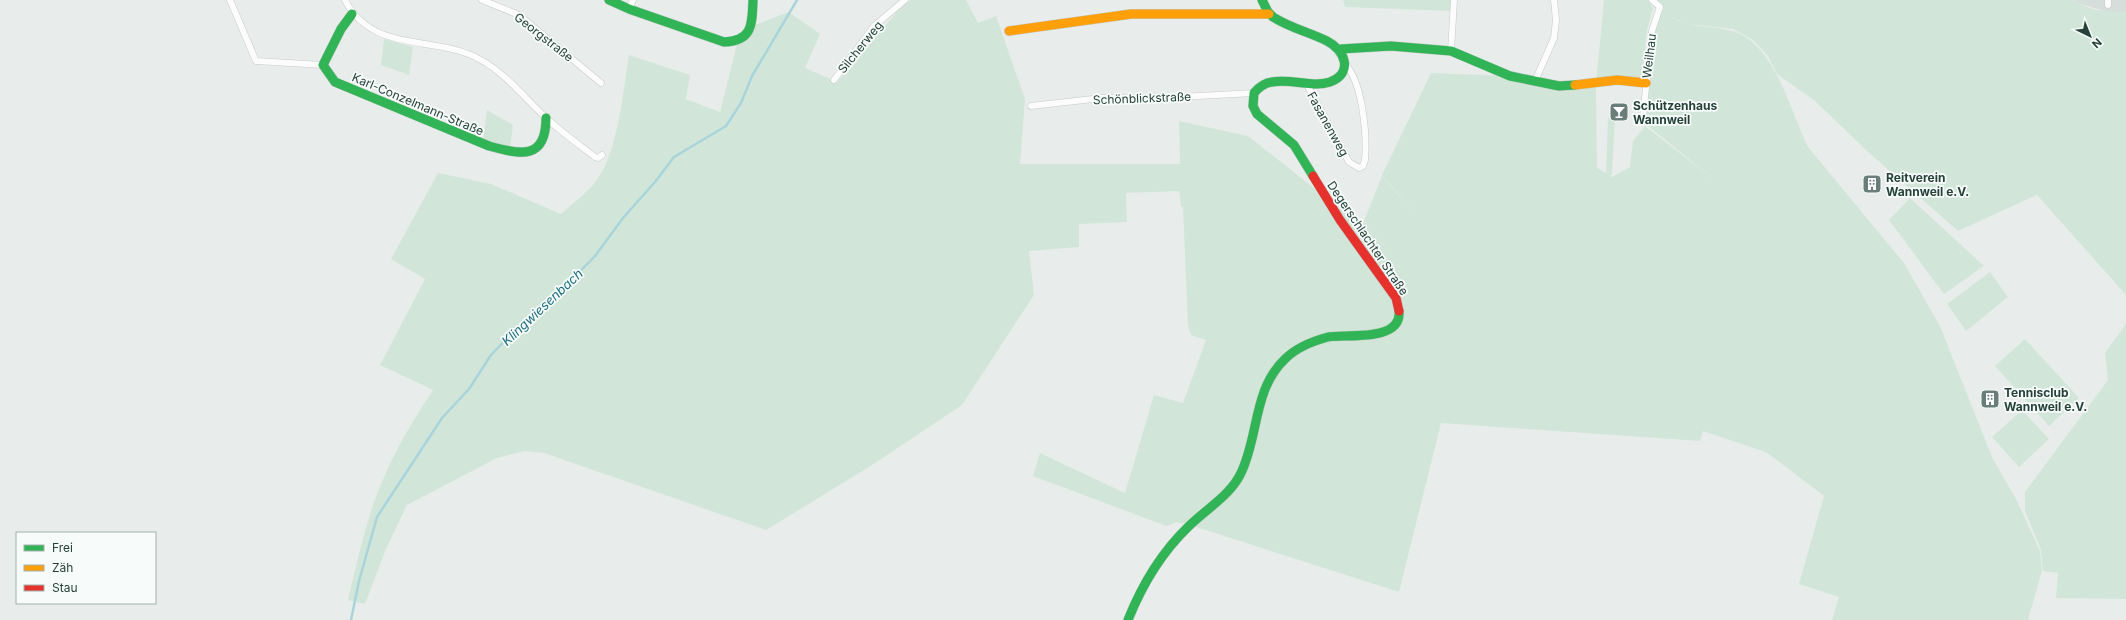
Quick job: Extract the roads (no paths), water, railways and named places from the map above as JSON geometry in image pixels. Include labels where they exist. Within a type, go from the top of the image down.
[{"type":"street","points":[[230,0],[256,61],[323,65],[341,29],[352,14]]},
{"type":"street","points":[[345,0],[352,14],[365,26],[392,37],[446,48],[481,60],[500,74],[546,118],[595,157],[598,158],[602,155]]},
{"type":"street","name":"Georgstraße","points":[[482,0],[519,15],[601,83]]},
{"type":"street","points":[[609,0],[629,9],[724,42],[741,41],[750,31],[753,0]]},
{"type":"street","points":[[629,9],[633,0]]},
{"type":"street","name":"Silcherweg","points":[[834,80],[874,26],[905,0]]},
{"type":"street","points":[[1262,0],[1269,14]]},
{"type":"street","points":[[1450,51],[1454,0]]},
{"type":"street","points":[[1535,81],[1554,38],[1556,20],[1554,0]]},
{"type":"street","name":"Weilhau","points":[[1643,116],[1652,31],[1660,7],[1652,0]]},
{"type":"street","points":[[1009,32],[1131,14],[1252,12],[1269,14],[1294,28],[1330,41],[1341,49],[1344,55],[1345,64],[1338,76],[1330,82],[1306,83],[1272,81],[1263,84],[1254,93]]},
{"type":"street","points":[[1341,49],[1392,46],[1450,51],[1510,76],[1560,86],[1595,84],[1617,80],[1646,82]]},
{"type":"street","name":"Fasanenweg","points":[[1306,83],[1349,162],[1359,168],[1363,166],[1365,160],[1364,120],[1352,72],[1345,64]]},
{"type":"street","name":"Karl-Conzelmann-Straße","points":[[323,65],[335,82],[347,88],[489,146],[514,153],[527,153],[540,144],[547,131],[546,118]]},
{"type":"street","name":"Schönblickstraße","points":[[1031,106],[1102,98],[1179,97],[1254,93]]},
{"type":"street","name":"Degerschlachter Straße","points":[[1128,620],[1158,561],[1174,541],[1231,488],[1241,474],[1248,456],[1264,390],[1272,375],[1283,360],[1298,349],[1330,336],[1385,333],[1395,325],[1399,318],[1399,308],[1396,298],[1340,220],[1294,145],[1257,114],[1253,106],[1254,93]]},
{"type":"waterway","name":"Klingwiesenbach","points":[[351,620],[359,581],[377,517],[442,418],[469,389],[491,355],[515,330],[565,287],[595,256],[623,218],[655,182],[674,157],[726,126],[741,103],[752,76],[797,0]]},
{"type":"place","name":"Schützenhaus Wannweil","points":[[1619,112]]},
{"type":"place","name":"Reitverein Wannweil e.V.","points":[[1872,184]]},
{"type":"place","name":"Tennisclub Wannweil e.V.","points":[[1990,399]]}]
